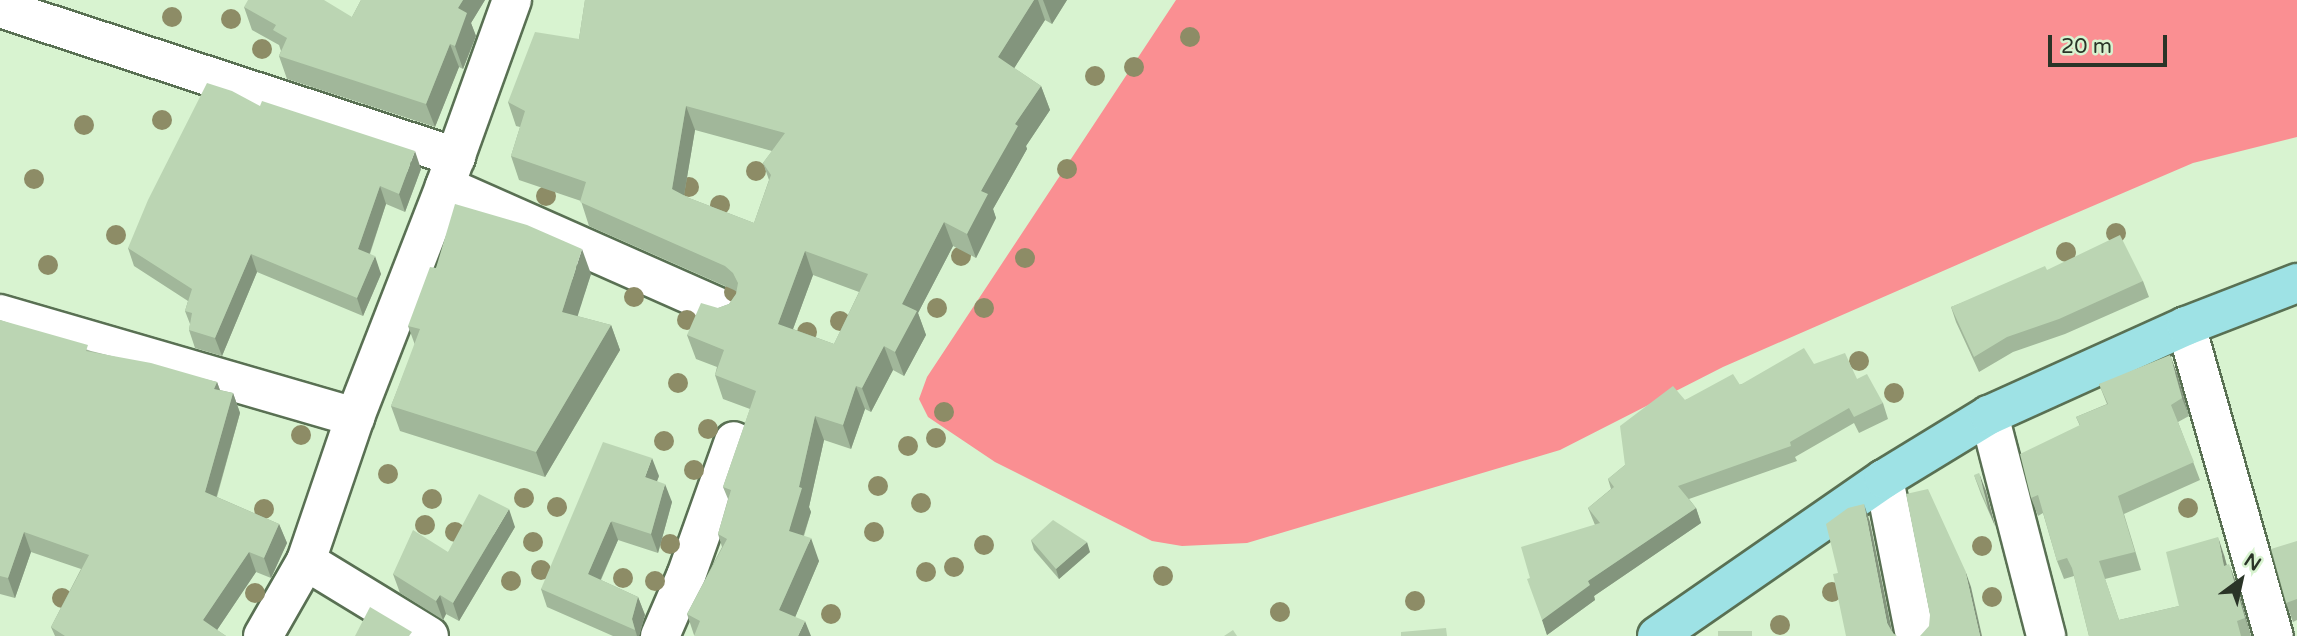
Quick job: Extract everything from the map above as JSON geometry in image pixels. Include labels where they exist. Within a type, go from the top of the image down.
[{"type":"main road","points":[[1657,636],[1884,479],[1989,415],[2186,326],[2297,283]]},
{"type":"street","points":[[263,636],[306,561],[355,417],[451,172],[512,0]]},
{"type":"street","points":[[0,8],[451,172],[725,310]]},
{"type":"street","points":[[0,314],[355,417]]},
{"type":"street","points":[[2186,326],[2274,636]]},
{"type":"street","points":[[1989,415],[2046,636]]},
{"type":"street","points":[[660,636],[686,576],[734,441]]},
{"type":"street","points":[[1884,479],[1915,636]]},
{"type":"street","points":[[306,561],[429,636]]},
{"type":"shaded area","points":[[1176,0],[2297,0],[2297,137],[2193,163],[1723,367],[1560,450],[1247,543],[1182,546],[1152,541],[995,462],[928,417],[919,399],[927,377]]},
{"type":"building","points":[[248,0],[324,0],[352,17],[361,0],[463,0],[458,8],[467,13],[455,46],[450,44],[426,104],[279,56],[287,38],[273,30],[276,25],[244,7]]},
{"type":"building","points":[[585,0],[1034,0],[998,57],[1041,86],[1015,124],[1018,126],[981,191],[988,194],[967,234],[944,222],[902,304],[917,311],[895,352],[884,346],[862,388],[856,386],[843,425],[815,416],[799,487],[802,488],[789,531],[811,538],[779,610],[805,621],[798,636],[694,636],[700,621],[687,614],[727,539],[718,534],[731,490],[723,487],[756,391],[715,375],[724,350],[687,335],[701,303],[718,308],[729,304],[736,294],[738,283],[733,273],[725,266],[580,202],[586,182],[511,156],[525,111],[508,102],[535,32],[579,39]],"holes":[[[686,106],[785,133],[763,163],[771,175],[754,223],[672,189]],[[805,251],[868,274],[834,344],[778,324]]]},
{"type":"building","points":[[207,83],[232,91],[260,106],[262,101],[415,151],[399,194],[380,186],[358,249],[375,256],[357,298],[251,254],[215,338],[189,330],[192,313],[185,311],[192,289],[128,248],[148,200]]},
{"type":"building","points":[[455,204],[527,225],[582,249],[562,312],[611,325],[536,452],[391,406],[420,329],[408,326],[430,267],[436,268]]},
{"type":"building","points":[[2120,235],[2143,281],[2059,319],[2007,337],[1974,357],[1951,307],[2045,266],[2047,270]]},
{"type":"building","points":[[0,320],[88,345],[86,351],[151,363],[217,382],[214,389],[233,393],[205,492],[279,524],[264,558],[249,552],[203,620],[226,636],[65,636],[51,627],[89,555],[24,532],[8,578],[0,576]]},
{"type":"building","points":[[1804,348],[1814,364],[1845,353],[1857,379],[1867,374],[1883,403],[1854,417],[1849,408],[1790,442],[1791,446],[1678,486],[1696,508],[1588,581],[1590,585],[1542,620],[1527,579],[1530,578],[1521,547],[1600,523],[1588,508],[1614,487],[1608,479],[1625,465],[1620,426],[1673,386],[1685,400],[1733,374],[1740,385]]},
{"type":"building","points":[[2170,355],[2182,398],[2171,405],[2194,462],[2118,496],[2135,552],[2099,561],[2119,620],[2179,606],[2166,552],[2218,537],[2224,566],[2229,564],[2245,618],[2237,621],[2241,636],[2089,636],[2072,568],[2067,558],[2057,561],[2038,495],[2031,498],[2020,454],[2080,425],[2076,417],[2108,404],[2099,384]]},
{"type":"building","points":[[603,442],[652,458],[645,477],[665,484],[651,534],[611,521],[588,574],[638,597],[632,619],[635,630],[541,589]]},
{"type":"building","points":[[1979,473],[1988,508],[1974,475]]},
{"type":"building","points":[[1928,489],[1965,570],[1980,636],[1920,636],[1929,626],[1930,615],[1906,494]]},
{"type":"building","points":[[479,494],[509,509],[453,603],[440,595],[436,601],[393,574],[413,530],[448,552]]},
{"type":"building","points":[[1864,504],[1887,623],[1897,636],[1846,636],[1833,574],[1838,573],[1826,524],[1848,508]]},
{"type":"building","points":[[1053,520],[1087,542],[1056,569],[1031,540]]},
{"type":"building","points":[[2297,541],[2297,599],[2286,603],[2271,549]]},
{"type":"building","points":[[370,607],[412,632],[409,636],[355,636]]},
{"type":"building","points":[[1446,628],[1447,636],[1401,636],[1401,632]]},
{"type":"building","points":[[1233,630],[1237,636],[1224,636]]},
{"type":"building","points":[[1718,631],[1752,631],[1752,636],[1718,636]]}]
